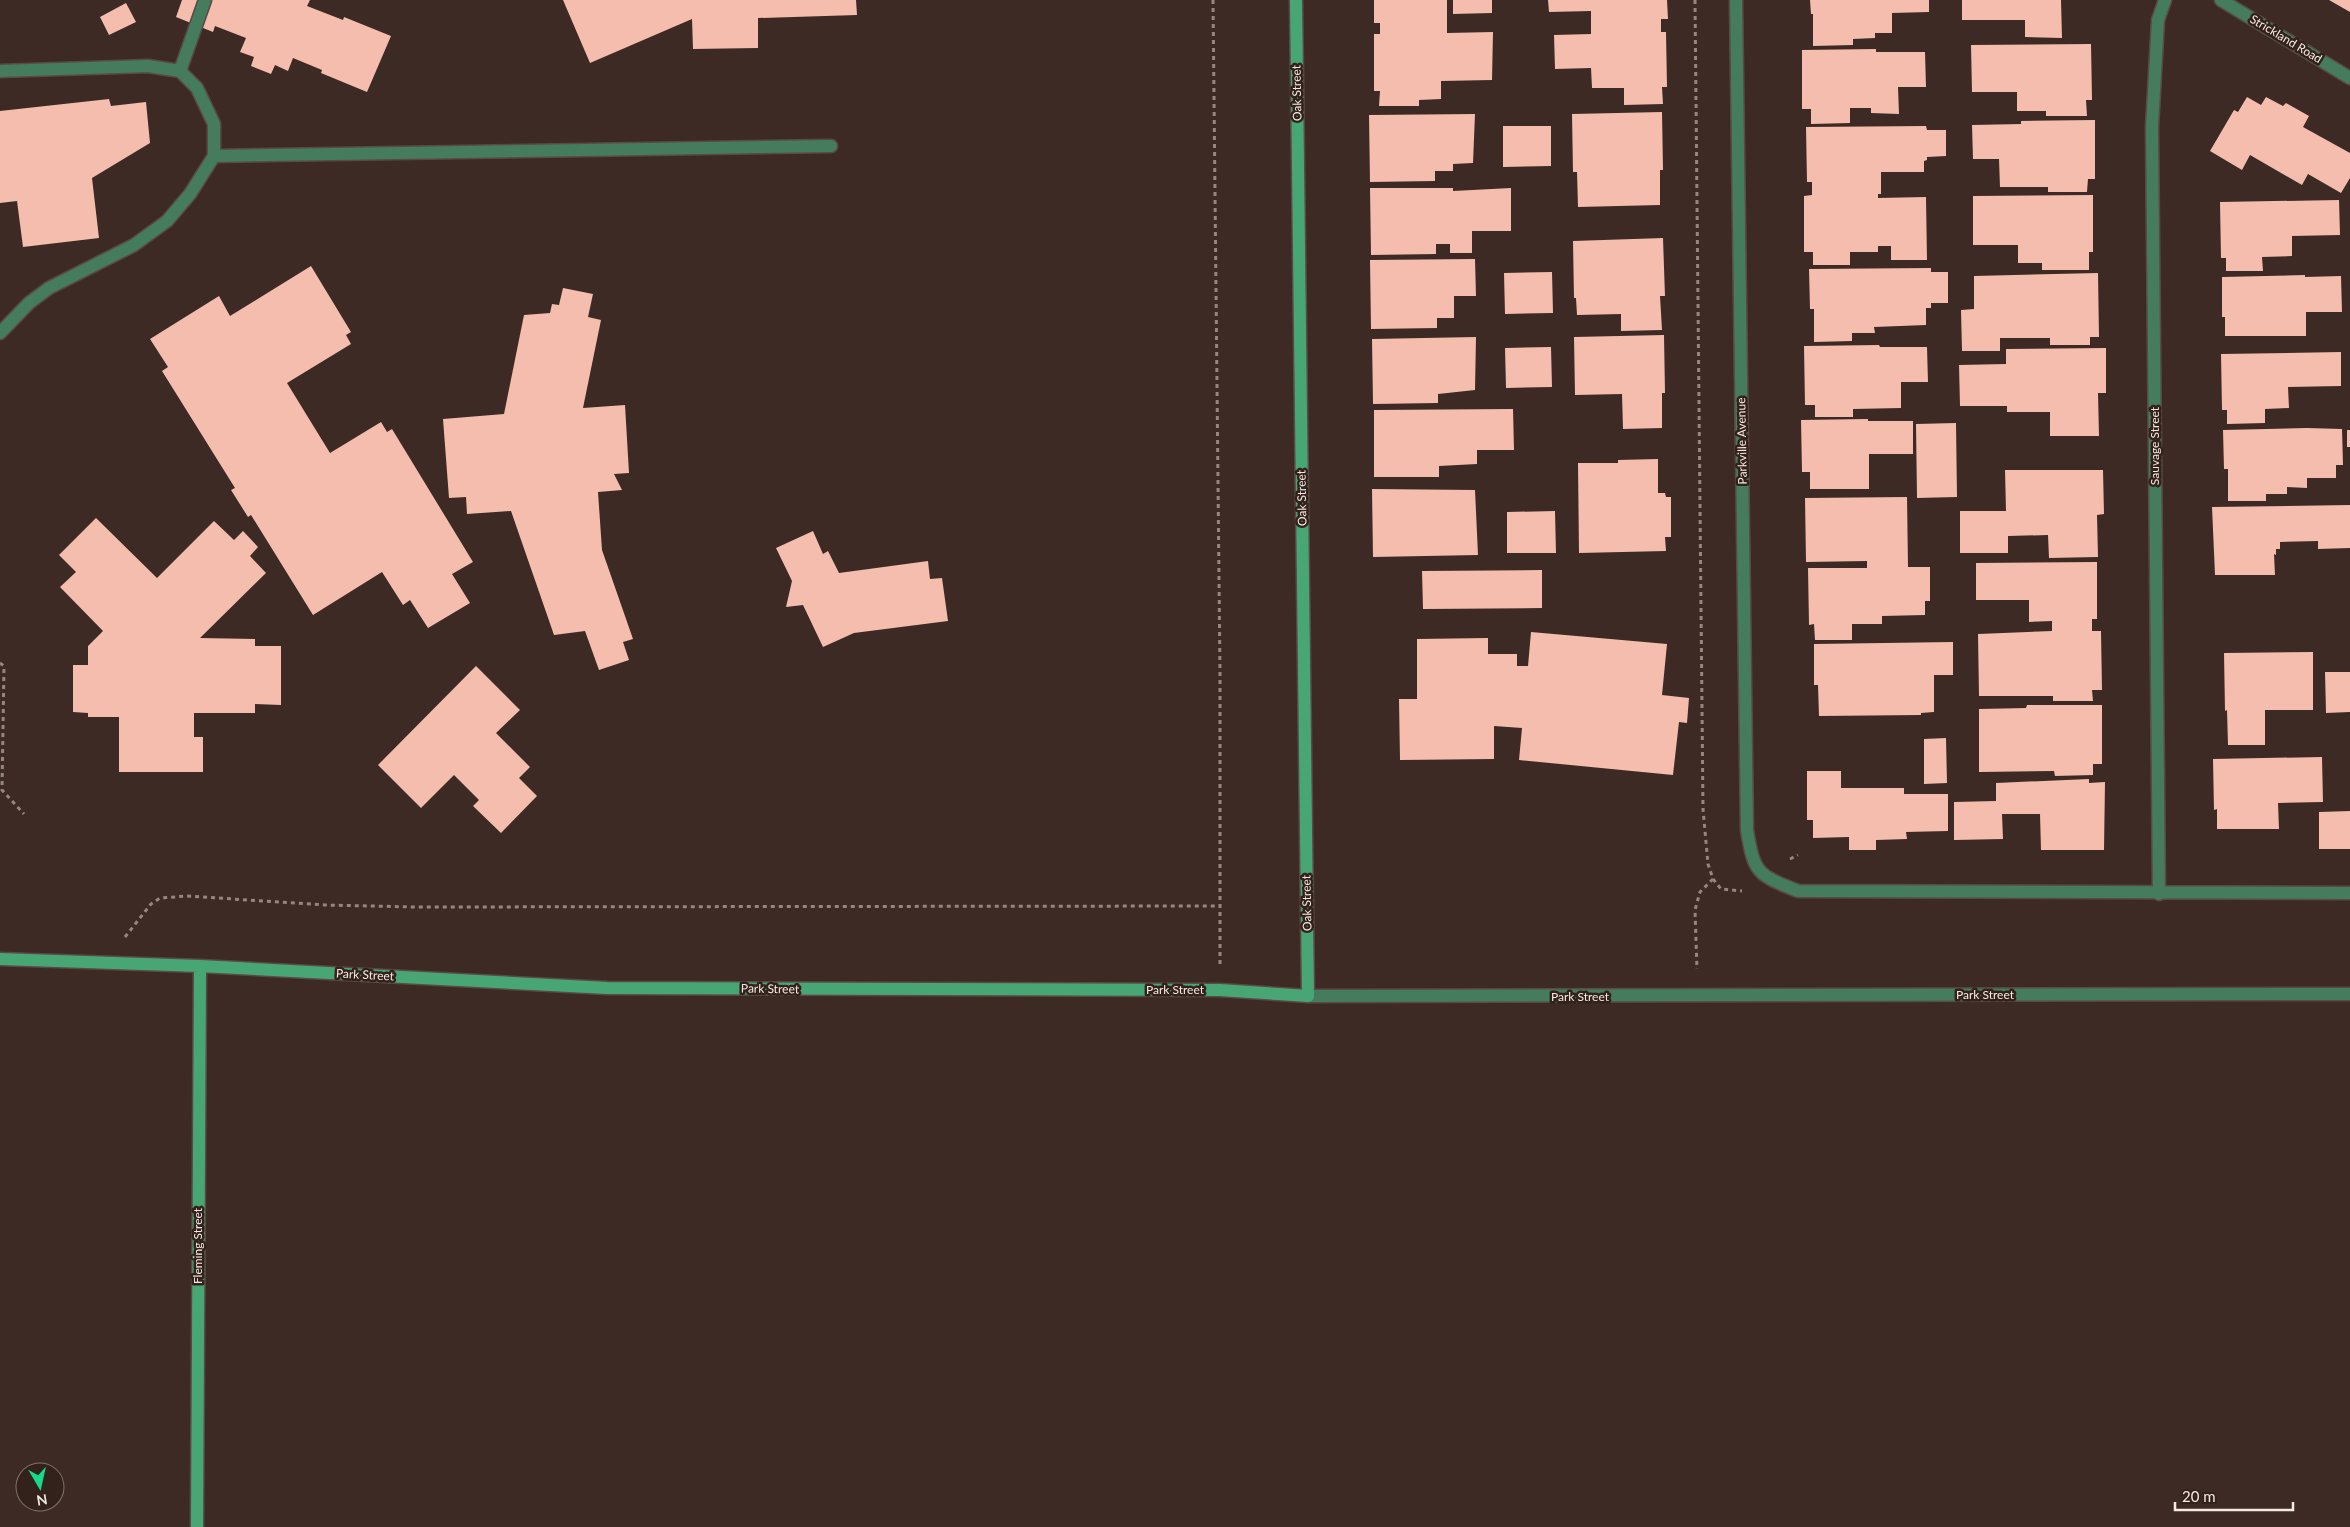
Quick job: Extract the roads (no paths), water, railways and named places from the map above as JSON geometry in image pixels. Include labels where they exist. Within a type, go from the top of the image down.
[{"type":"street","points":[[180,71],[205,0]]},
{"type":"street","name":"Oak Street","points":[[1296,0],[1308,996]]},
{"type":"street","name":"Parkville Avenue","points":[[1736,0],[1747,830],[1752,858],[1765,878],[1798,891],[2159,894]]},
{"type":"street","name":"Sauvage Street","points":[[2159,894],[2152,127],[2158,20],[2165,0]]},
{"type":"street","name":"Strickland Road","points":[[2222,0],[2350,78]]},
{"type":"street","points":[[0,71],[148,66],[180,71],[197,88],[214,124],[214,156],[190,194],[166,221],[134,245],[49,288],[29,303],[0,333]]},
{"type":"street","points":[[214,156],[831,146]]},
{"type":"street","points":[[2159,894],[2350,893]]},
{"type":"street","name":"Park Street","points":[[0,959],[200,966],[607,988],[1220,990],[1308,996],[1697,997],[2350,994]]},
{"type":"street","name":"Fleming Street","points":[[197,1527],[200,966]]}]
